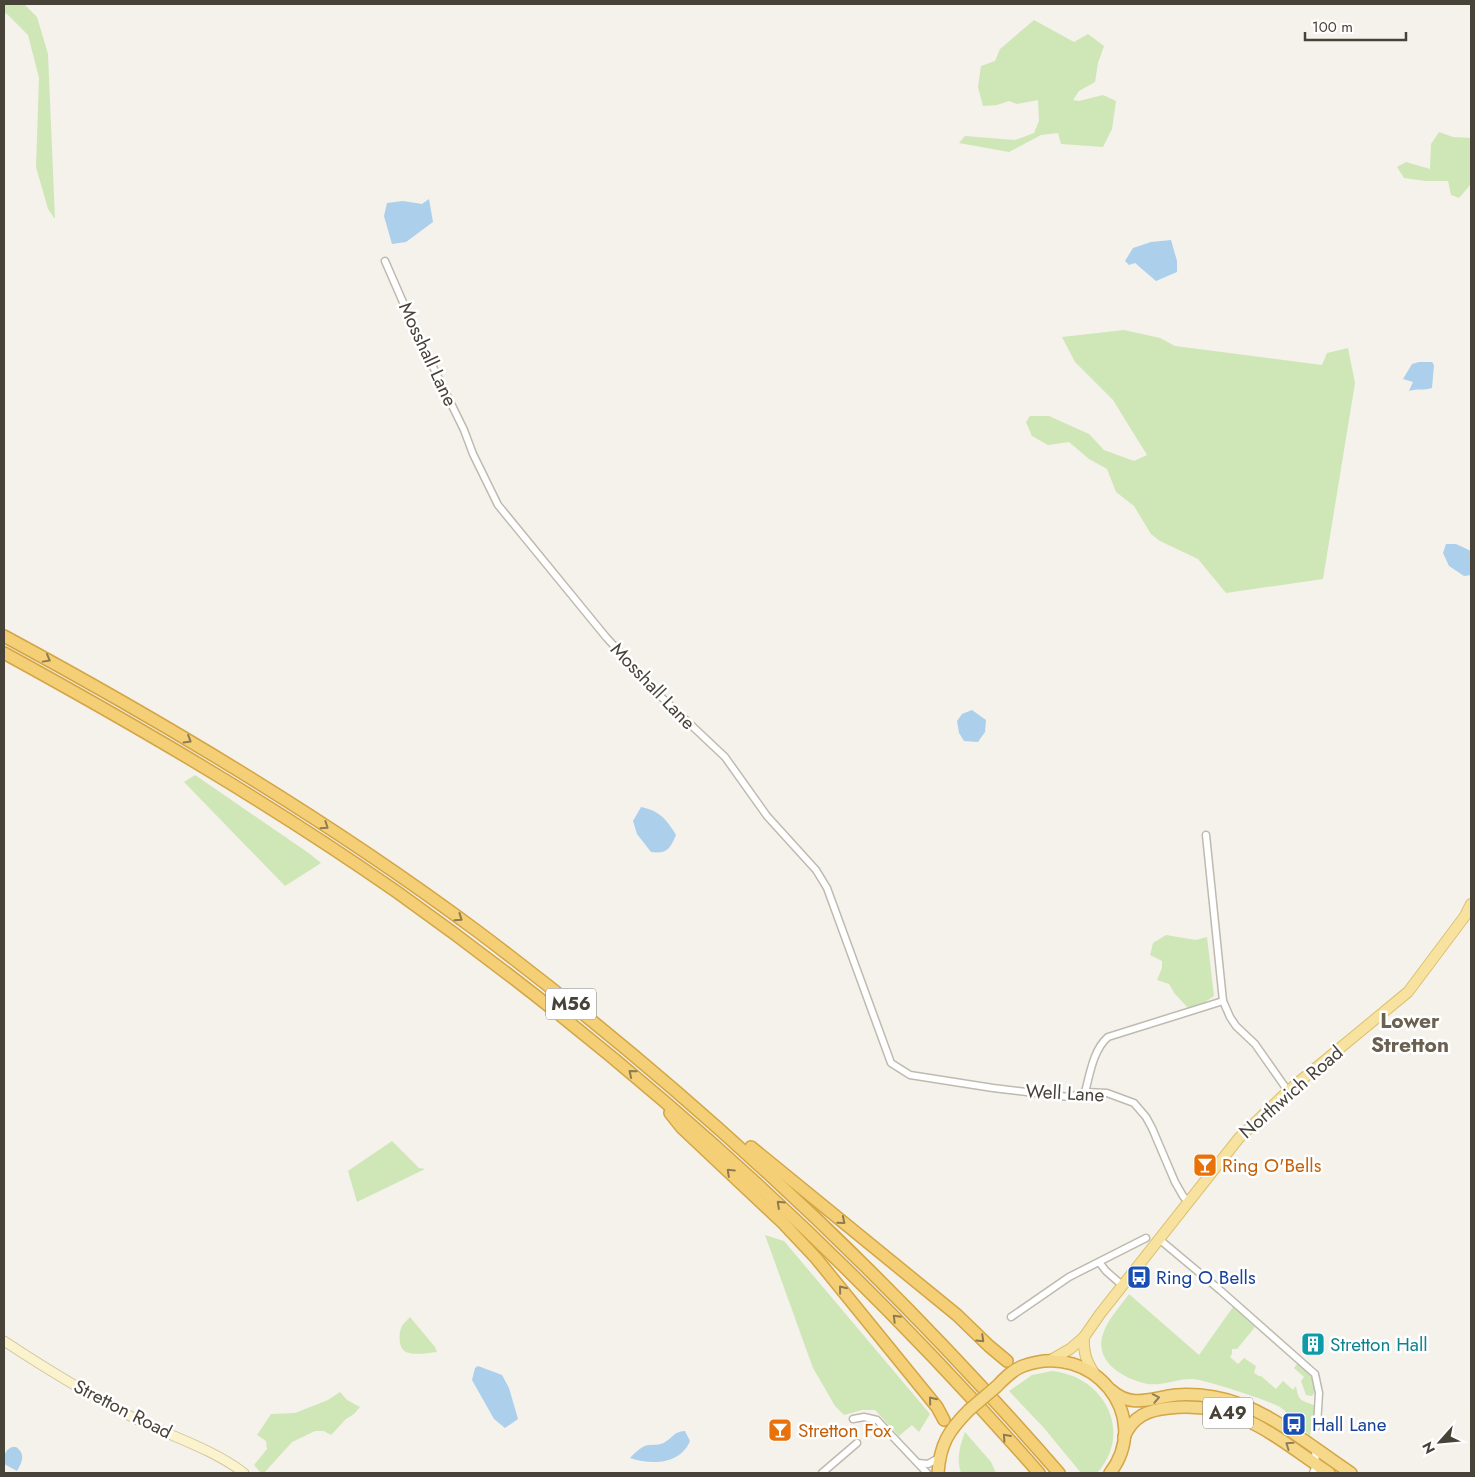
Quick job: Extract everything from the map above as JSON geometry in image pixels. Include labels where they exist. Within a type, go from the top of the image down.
[{"type":"highway","name":"M56","points":[[4,636],[104,691],[264,786],[398,875],[476,930],[618,1041],[796,1198],[861,1261],[967,1370],[1059,1473]]},
{"type":"highway","name":"M56","points":[[4,653],[168,745],[258,800],[396,892],[544,1002],[646,1085],[745,1172],[848,1270],[933,1356],[1039,1473]]},
{"type":"highway","name":"M56","points":[[646,1085],[682,1128],[783,1223],[816,1258],[933,1402],[944,1420],[946,1429],[945,1441]]},
{"type":"highway","name":"M56","points":[[692,1106],[728,1129],[829,1210],[957,1315],[1007,1361],[1023,1366]]},
{"type":"highway","points":[[938,1473],[939,1458],[945,1441],[956,1423],[1010,1374],[1023,1366],[1049,1361],[1069,1362],[1086,1368],[1094,1373],[1110,1390],[1121,1411],[1124,1438],[1114,1471]]},
{"type":"highway","name":"A49","points":[[1110,1390],[1120,1398],[1133,1401],[1191,1395],[1215,1397],[1236,1402],[1272,1420],[1350,1473]]},
{"type":"highway","name":"A49","points":[[1124,1438],[1135,1420],[1149,1412],[1183,1407],[1210,1408],[1221,1410],[1251,1422],[1280,1439],[1315,1469],[1329,1473]]},
{"type":"main road","name":"Northwich Road","points":[[1049,1361],[1070,1349],[1084,1337],[1122,1285],[1239,1138],[1288,1092],[1408,992],[1471,904]]},
{"type":"main road","points":[[1084,1337],[1085,1358],[1094,1373]]},
{"type":"main road","name":"Stretton Road","points":[[4,1340],[99,1400],[202,1449],[244,1473]]},
{"type":"street","name":"Mosshall Lane","points":[[385,261],[416,332],[498,505],[606,637],[655,691],[724,757],[766,816],[816,870],[827,888],[891,1063],[910,1075],[941,1079]]},
{"type":"street","points":[[1206,835],[1223,1001],[1236,1026],[1255,1044],[1288,1092]]},
{"type":"street","points":[[1085,1092],[1098,1052],[1102,1043],[1108,1037],[1223,1001]]},
{"type":"street","name":"Well Lane","points":[[941,1079],[993,1088],[1069,1097],[1085,1092],[1107,1093],[1134,1103],[1141,1110],[1152,1128],[1180,1192],[1188,1202]]},
{"type":"street","points":[[1011,1317],[1069,1277],[1146,1238]]},
{"type":"street","points":[[1159,1239],[1315,1374],[1319,1393],[1317,1426]]},
{"type":"street","points":[[1099,1262],[1106,1272],[1122,1285]]},
{"type":"street","points":[[853,1419],[869,1417],[877,1420],[927,1473]]},
{"type":"street","points":[[822,1473],[857,1443]]},
{"type":"street","points":[[1315,1449],[1315,1469]]},
{"type":"street","points":[[918,1463],[928,1464],[939,1458]]},
{"type":"green space","points":[[4,4],[24,4],[37,17],[48,54],[55,219],[48,209],[36,167],[39,78],[28,35],[4,13]]},
{"type":"green space","points":[[1034,20],[1074,42],[1088,34],[1104,46],[1098,63],[1095,82],[1079,91],[1073,100],[1079,101],[1103,95],[1116,101],[1112,129],[1103,147],[1061,144],[1058,133],[1041,135],[1009,152],[959,143],[965,136],[1015,140],[1034,133],[1039,121],[1038,100],[1017,104],[1009,101],[997,105],[983,106],[978,87],[981,66],[995,61],[1000,49]]},
{"type":"green space","points":[[1439,132],[1453,137],[1471,138],[1471,184],[1459,198],[1451,195],[1448,181],[1404,178],[1397,167],[1406,162],[1430,169],[1431,144]]},
{"type":"green space","points":[[1124,330],[1160,338],[1175,346],[1322,365],[1327,353],[1348,348],[1355,383],[1323,579],[1226,593],[1198,559],[1160,541],[1151,534],[1134,506],[1116,492],[1107,469],[1089,459],[1069,442],[1048,445],[1032,436],[1026,422],[1030,416],[1049,416],[1089,434],[1104,450],[1134,461],[1147,455],[1113,400],[1075,362],[1062,337]]},
{"type":"green space","points":[[195,775],[321,863],[285,886],[184,782]]},
{"type":"green space","points":[[1166,935],[1196,940],[1207,937],[1214,996],[1191,1011],[1175,994],[1169,984],[1157,980],[1162,968],[1162,961],[1150,955],[1153,943]]},
{"type":"green space","points":[[392,1141],[419,1168],[425,1169],[357,1202],[348,1171]]},
{"type":"green space","points":[[765,1235],[784,1241],[930,1414],[919,1432],[912,1425],[899,1436],[875,1410],[862,1410],[844,1415],[835,1406],[813,1368]]},
{"type":"green space","points":[[1129,1294],[1199,1355],[1233,1307],[1255,1327],[1237,1349],[1232,1349],[1230,1357],[1238,1364],[1244,1358],[1256,1366],[1254,1373],[1261,1376],[1276,1389],[1283,1381],[1293,1390],[1296,1386],[1300,1398],[1315,1406],[1310,1436],[1292,1417],[1275,1404],[1193,1379],[1159,1384],[1138,1382],[1128,1378],[1111,1366],[1104,1357],[1101,1347],[1102,1338],[1110,1320]]},
{"type":"green space","points":[[410,1317],[437,1352],[412,1354],[405,1352],[400,1342],[401,1329]]},
{"type":"green space","points":[[1298,1363],[1312,1378],[1316,1390],[1312,1396],[1306,1395],[1301,1381],[1304,1377],[1294,1368]]},
{"type":"green space","points":[[1052,1371],[1070,1375],[1086,1383],[1099,1395],[1108,1408],[1113,1424],[1113,1440],[1108,1457],[1097,1473],[1081,1473],[1044,1428],[1009,1391],[1032,1375]]},
{"type":"green space","points":[[340,1392],[347,1400],[360,1407],[354,1414],[346,1419],[331,1435],[324,1431],[315,1431],[292,1442],[264,1473],[261,1473],[254,1465],[267,1449],[266,1441],[257,1435],[271,1414],[295,1413],[328,1400]]},
{"type":"green space","points":[[965,1432],[991,1462],[996,1473],[961,1473],[959,1452]]},
{"type":"water","points":[[429,199],[433,222],[406,242],[392,244],[384,216],[387,203],[403,201],[422,204]]},
{"type":"water","points":[[1171,240],[1177,261],[1177,272],[1156,281],[1135,263],[1129,265],[1125,261],[1133,248],[1151,242]]},
{"type":"water","points":[[1432,362],[1434,365],[1432,388],[1409,391],[1413,382],[1403,379],[1412,364]]},
{"type":"water","points":[[1446,544],[1456,544],[1471,551],[1471,575],[1464,576],[1449,566],[1443,553]]},
{"type":"water","points":[[972,710],[986,720],[985,732],[978,742],[964,741],[959,733],[957,721],[962,714]]},
{"type":"water","points":[[641,807],[662,816],[676,835],[667,850],[651,852],[637,834],[633,821]]},
{"type":"water","points":[[478,1366],[502,1375],[509,1388],[518,1419],[505,1428],[494,1419],[472,1380],[475,1368]]},
{"type":"water","points":[[685,1431],[690,1441],[679,1455],[672,1459],[647,1462],[630,1458],[644,1446],[661,1444],[676,1434]]},
{"type":"water","points":[[12,1447],[16,1447],[22,1455],[22,1461],[17,1471],[4,1464],[5,1454]]},
{"type":"place","name":"Ring O'Bells","points":[[1205,1165]]},
{"type":"place","name":"Ring O Bells","points":[[1139,1277]]},
{"type":"place","name":"Stretton Hall","points":[[1313,1344]]},
{"type":"place","name":"Hall Lane","points":[[1294,1424]]},
{"type":"place","name":"Stretton Fox","points":[[780,1430]]},
{"type":"district","name":"Lower Stretton","points":[[1410,1033]]}]
